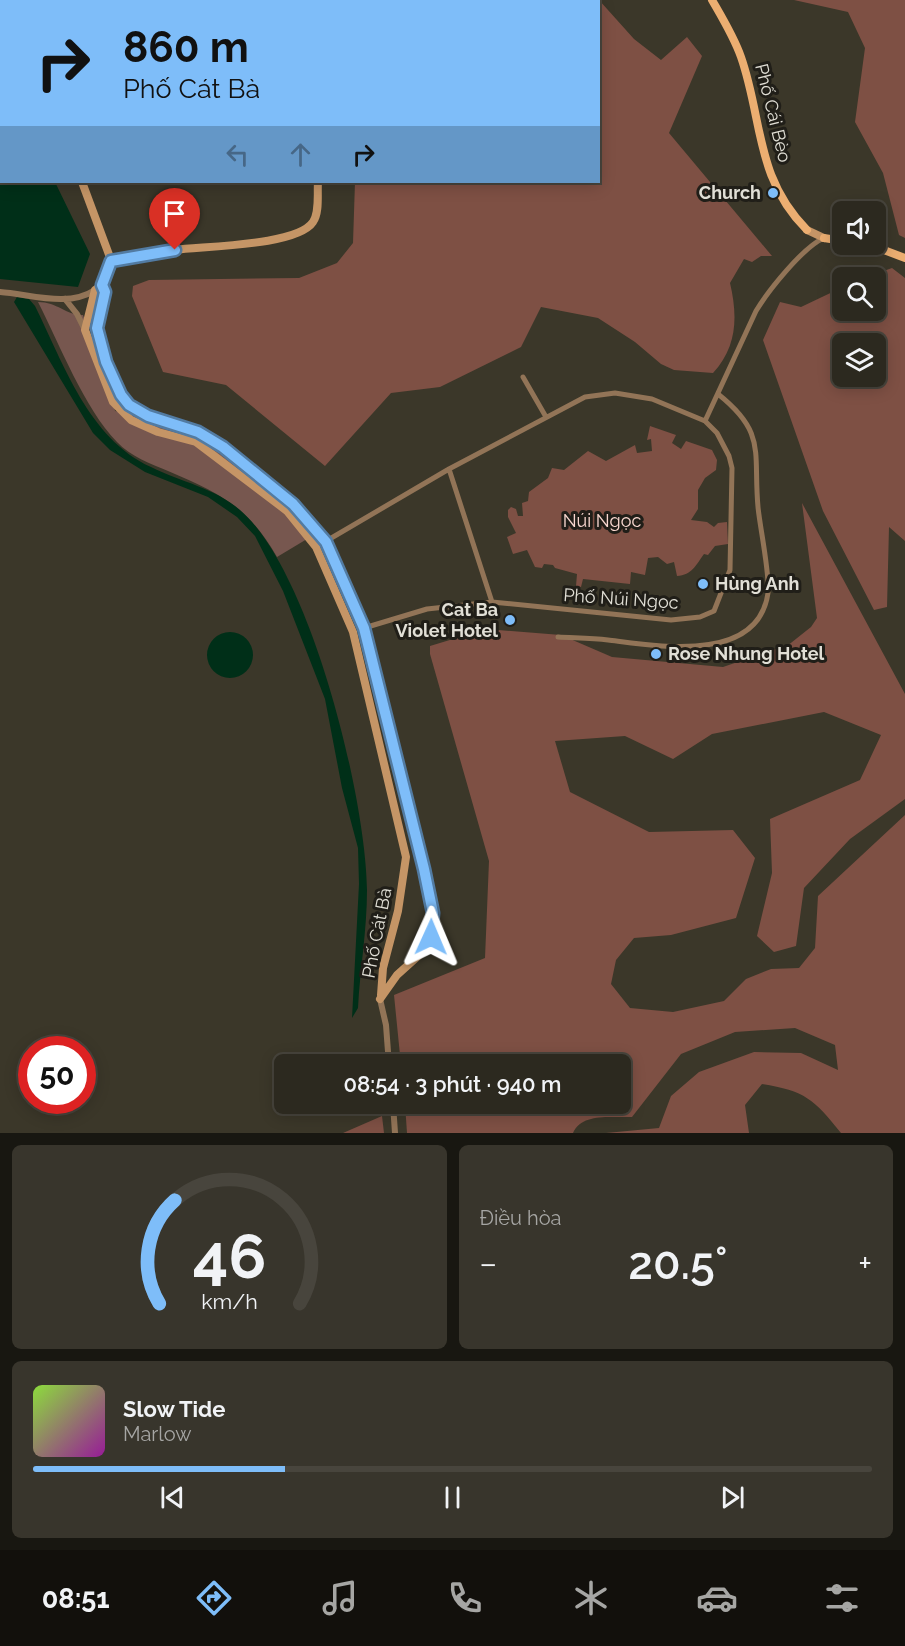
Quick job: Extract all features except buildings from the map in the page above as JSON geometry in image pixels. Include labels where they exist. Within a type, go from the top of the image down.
[{"type":"main road","name":"Phố Cái Bèo","points":[[712,0],[731,31],[741,58],[760,146],[770,173],[783,198],[807,230],[832,239]]},
{"type":"main road","points":[[82,183],[111,261],[98,287],[85,330],[97,328]]},
{"type":"main road","points":[[111,261],[175,250],[249,243],[283,237],[307,229],[316,217],[318,183]]},
{"type":"main road","points":[[886,251],[905,258]]},
{"type":"main road","points":[[98,287],[105,292],[97,328],[113,379],[129,405],[122,412]]},
{"type":"main road","name":"Phố Cát Bà","points":[[85,330],[113,402],[122,412],[131,420],[158,432],[196,442],[287,511],[316,547],[354,632],[406,857],[398,911],[383,969],[380,999]]},
{"type":"main road","name":"Phố Cát Bà","points":[[129,405],[148,416],[198,432],[232,454],[293,504],[326,542],[364,628],[424,869],[434,924],[427,948],[397,975],[380,999]]},
{"type":"main road","points":[[226,463],[232,454]]},
{"type":"main road","points":[[384,758],[395,756]]},
{"type":"street","name":"Phố Cái Bèo","points":[[807,230],[810,246]]},
{"type":"street","points":[[705,421],[756,310],[766,294],[810,246],[824,238]]},
{"type":"street","points":[[0,292],[65,299],[81,297],[98,287]]},
{"type":"street","points":[[65,299],[77,314],[85,330]]},
{"type":"street","points":[[523,377],[546,417]]},
{"type":"street","name":"Phố Núi Ngọc","points":[[316,547],[449,469],[585,397],[615,393],[652,399],[705,421],[724,444],[732,468],[730,570],[714,611],[700,617],[671,620],[492,603],[427,609],[364,628]]},
{"type":"street","points":[[558,637],[666,647],[695,646],[727,640],[749,628],[759,616],[768,586],[758,501],[757,449],[749,425],[718,393]]},
{"type":"street","points":[[449,469],[492,603]]},
{"type":"street","points":[[354,632],[364,628]]},
{"type":"street","points":[[380,999],[388,1054]]},
{"type":"street","points":[[394,1114],[395,1133]]},
{"type":"shaded area","points":[[0,183],[55,183],[90,254],[78,287],[0,279]]},
{"type":"shaded area","points":[[17,297],[29,299],[35,306],[80,397],[110,438],[129,454],[151,467],[220,496],[240,510],[266,540],[290,582],[330,688],[357,800],[367,890],[358,1008],[352,1018],[359,884],[358,848],[342,788],[325,699],[283,591],[255,536],[237,517],[208,497],[145,472],[110,450],[93,433],[14,302]]},
{"type":"shaded area","points":[[38,302],[83,315],[113,397],[115,411],[133,414],[168,430],[200,439],[283,500],[298,514],[312,536],[277,557],[255,526],[231,503],[203,487],[141,459],[122,447],[105,428],[83,394]]},
{"type":"shaded area","points":[[230,632],[246,639],[253,655],[246,671],[230,678],[214,671],[207,655],[214,639]]},
{"type":"green space","points":[[794,0],[905,0],[905,238],[899,235],[883,173],[855,122],[865,48],[848,12]]},
{"type":"green space","points":[[600,1],[634,39],[661,60],[687,37],[702,56],[669,133],[772,256],[761,256],[752,262],[744,259],[730,283],[734,308],[734,331],[727,353],[713,373],[674,370],[661,364],[635,342],[598,318],[541,307],[521,347],[440,387],[391,393],[325,466],[226,385],[163,372],[132,296],[133,286],[149,280],[299,278],[337,263],[353,243],[355,183],[600,183]]},
{"type":"green space","points":[[892,268],[905,278],[905,541],[889,527],[887,607],[874,610],[823,511],[763,340],[780,302],[801,307],[832,292],[832,321],[886,321],[886,270]]},
{"type":"green space","name":"Núi Ngọc","points":[[650,426],[676,435],[672,443],[681,449],[686,441],[712,450],[717,460],[716,470],[705,478],[698,490],[698,509],[691,520],[707,522],[714,527],[718,523],[727,522],[728,544],[715,546],[708,555],[704,554],[693,569],[686,574],[677,576],[674,562],[667,564],[658,557],[648,558],[645,575],[631,572],[630,584],[583,579],[581,587],[576,586],[577,574],[555,568],[553,565],[544,564],[542,568],[535,567],[527,550],[513,554],[507,537],[516,533],[508,517],[508,510],[511,507],[516,509],[518,516],[523,516],[522,503],[528,501],[529,492],[548,478],[552,468],[564,470],[588,451],[606,461],[635,445],[637,453],[652,451],[651,439],[647,440]]},
{"type":"green space","points":[[802,503],[905,694],[905,799],[850,839],[804,888],[796,946],[774,952],[757,936],[772,873],[770,819],[860,780],[881,735],[824,712],[712,734],[673,759],[625,736],[555,741],[570,792],[649,832],[733,830],[755,858],[736,918],[671,935],[634,938],[616,960],[611,984],[630,1008],[673,1012],[724,1001],[746,979],[771,969],[799,968],[815,948],[818,896],[905,815],[905,1133],[841,1133],[807,1098],[789,1090],[762,1084],[745,1105],[749,1133],[606,1133],[659,1128],[671,1096],[699,1072],[754,1052],[801,1053],[838,1070],[835,1045],[795,1028],[735,1032],[681,1054],[632,1117],[591,1119],[577,1126],[573,1133],[407,1133],[406,1114],[631,1114],[631,1054],[400,1054],[394,995],[485,958],[489,861],[430,654],[430,646],[486,629],[561,635],[612,657],[723,667],[776,649],[777,654],[811,627],[817,618]]},
{"type":"green space","points":[[382,1116],[384,1133],[343,1133]]},
{"type":"place","name":"Church","points":[[773,193]]},
{"type":"place","name":"Hùng Anh","points":[[703,584]]},
{"type":"place","name":"Cat Ba Violet Hotel","points":[[510,620]]},
{"type":"place","name":"Rose Nhung Hotel","points":[[656,654]]},
{"type":"route","points":[[175,250],[111,261],[107,266],[102,285],[105,292],[97,328],[106,362],[117,388],[129,405],[148,416],[198,432],[223,447],[279,491],[310,520],[326,542],[364,628],[424,869],[433,913],[434,924],[431,937]]}]
